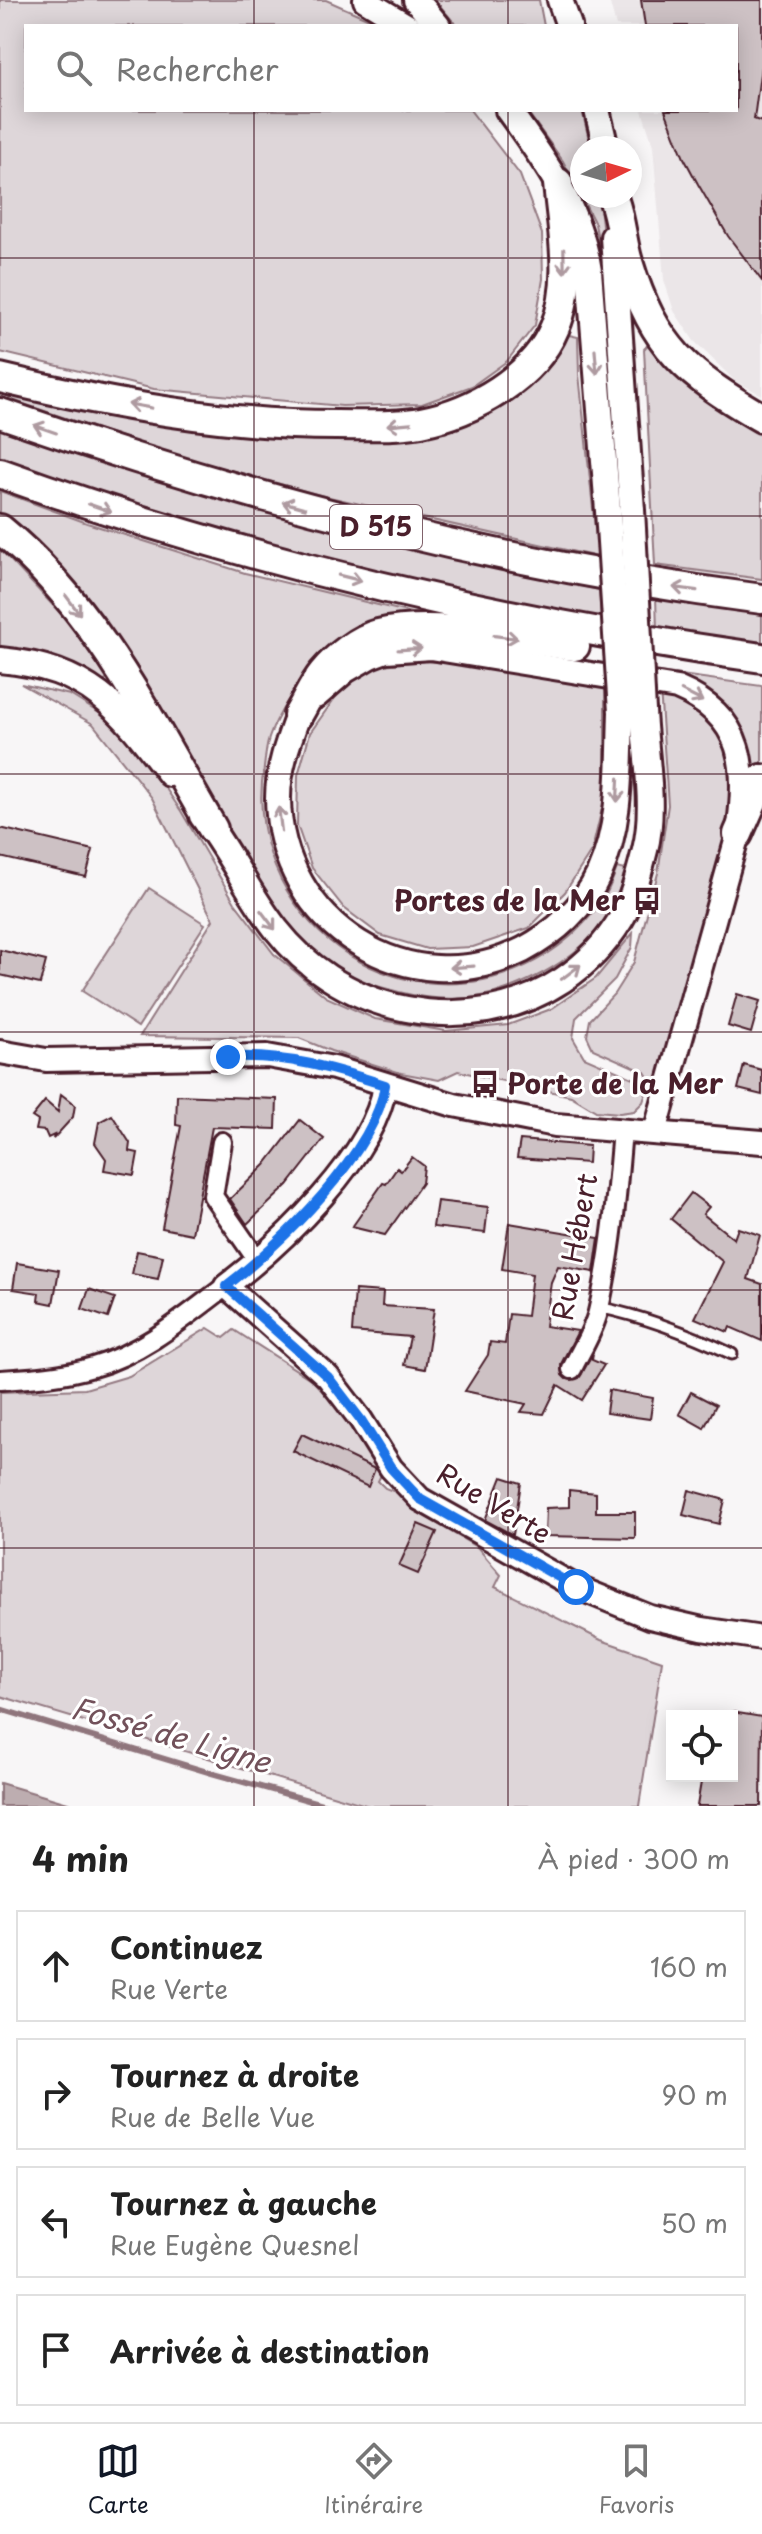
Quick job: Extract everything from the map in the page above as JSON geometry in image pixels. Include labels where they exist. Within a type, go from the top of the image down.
[{"type":"highway","points":[[0,378],[156,409],[298,425],[391,425],[448,415],[477,403],[514,378],[539,355],[557,324],[564,294],[565,251],[558,183]]},
{"type":"highway","points":[[617,208],[628,261],[639,292],[670,349],[716,391],[762,418]]},
{"type":"highway","name":"D 515","points":[[0,413],[201,480],[417,538],[563,568],[762,599]]},
{"type":"highway","name":"D 515","points":[[0,473],[145,523],[407,592],[559,626],[762,658]]},
{"type":"highway","points":[[0,529],[68,598],[110,655],[213,829]]},
{"type":"highway","points":[[298,715],[323,673],[350,649],[377,635],[420,630],[465,632],[580,647],[662,644]]},
{"type":"highway","points":[[738,834],[762,779]]},
{"type":"main road","points":[[416,0],[436,24]]},
{"type":"main road","points":[[509,112],[558,183],[582,234],[620,510]]},
{"type":"main road","points":[[597,112],[603,136]]},
{"type":"main road","points":[[0,660],[56,670],[96,691],[135,728],[213,829],[263,914],[280,936],[327,977],[371,999],[415,1012],[463,1014],[519,1002],[569,975],[601,946],[623,916],[636,882],[647,836],[648,795],[632,712],[620,510],[613,208]]},
{"type":"main road","points":[[298,715],[280,771],[278,796],[284,844],[299,879],[319,909],[361,946],[413,965],[449,968],[483,965],[531,946],[561,924],[585,898],[598,877],[615,829],[632,712]]},
{"type":"street","points":[[365,0],[405,24]]},
{"type":"street","points":[[298,715],[330,683],[359,662],[379,653],[419,648],[470,652],[677,688],[710,705],[731,730],[738,755],[742,783],[738,834],[655,1132]]},
{"type":"street","points":[[0,1052],[46,1060],[267,1056],[334,1068],[454,1105],[555,1125],[762,1142]]},
{"type":"street","points":[[0,1380],[93,1367],[118,1357],[164,1332],[226,1286],[258,1261],[316,1202],[360,1147],[372,1130],[383,1101],[385,1085]]},
{"type":"street","name":"Rue Hébert","points":[[572,1369],[590,1333],[598,1307],[613,1216],[622,1130]]},
{"type":"street","points":[[222,1142],[213,1196],[258,1261]]},
{"type":"street","name":"Rue Verte","points":[[226,1286],[328,1377],[361,1420],[391,1468],[420,1499],[576,1587],[650,1617],[762,1638]]},
{"type":"lane","points":[[598,1307],[687,1332],[732,1354]]},
{"type":"shaded area","points":[[0,0],[326,0],[380,24],[24,24],[24,112],[472,112],[520,175],[542,234],[543,279],[535,325],[507,361],[472,386],[422,404],[342,406],[154,389],[0,352]]},
{"type":"shaded area","points":[[435,0],[539,0],[544,24],[455,24]]},
{"type":"shaded area","points":[[609,0],[762,0],[762,395],[735,381],[694,341],[674,311],[664,280],[653,146],[643,112],[738,112],[738,24],[615,24]]},
{"type":"shaded area","points":[[527,112],[582,112],[588,136],[570,136],[570,175]]},
{"type":"shaded area","points":[[587,208],[600,208],[614,340],[608,342],[601,255],[595,224]]},
{"type":"shaded area","points":[[569,335],[578,337],[598,557],[320,495],[172,454],[9,399],[11,391],[364,438],[445,433],[485,415],[537,378]]},
{"type":"shaded area","points":[[651,341],[661,357],[686,383],[762,432],[762,579],[655,565],[644,349]]},
{"type":"shaded area","points":[[0,425],[144,475],[329,529],[599,590],[601,620],[358,571],[221,533],[0,460]]},
{"type":"shaded area","points":[[0,491],[87,523],[245,573],[432,618],[314,666],[288,700],[268,741],[261,796],[266,839],[275,867],[311,923],[348,954],[390,974],[436,983],[482,980],[526,966],[567,939],[602,901],[617,868],[625,870],[617,896],[594,934],[554,967],[523,983],[467,998],[426,997],[399,992],[353,977],[326,960],[290,924],[259,882],[181,753],[142,675],[123,647],[57,565],[0,514]]},
{"type":"shaded area","points":[[0,549],[61,614],[109,678],[103,682],[42,653],[0,648]]},
{"type":"shaded area","points":[[656,596],[762,611],[762,646],[657,632]]},
{"type":"shaded area","points":[[426,661],[495,668],[605,687],[605,796],[592,850],[565,892],[529,928],[473,947],[427,949],[380,935],[344,908],[312,868],[297,825],[298,775],[310,733],[342,688],[380,665]]},
{"type":"shaded area","points":[[659,672],[762,686],[762,762],[753,780],[746,752],[659,679]]},
{"type":"shaded area","points":[[21,684],[70,695],[107,718],[140,750],[181,811],[235,903],[274,954],[326,997],[375,1019],[446,1031],[508,1025],[551,1009],[596,978],[633,933],[632,947],[615,979],[576,1018],[573,1038],[584,1057],[642,1085],[646,1093],[643,1102],[634,1111],[596,1111],[571,1096],[458,1071],[439,1080],[401,1073],[299,1038],[140,1036],[213,920],[152,798],[93,724]]},
{"type":"shaded area","points":[[660,689],[716,717],[733,750],[731,836],[657,1083],[651,1082],[645,1072],[593,1049],[587,1036],[590,1020],[614,994],[634,962],[658,873],[668,805]]},
{"type":"shaded area","points":[[149,888],[205,924],[138,1027],[82,991]]},
{"type":"shaded area","points":[[208,1328],[224,1338],[234,1330],[312,1380],[338,1408],[382,1473],[378,1481],[385,1488],[398,1493],[416,1511],[478,1548],[501,1575],[495,1587],[601,1640],[662,1661],[639,1806],[369,1806],[0,1696],[0,1392],[85,1389],[129,1376]]},
{"type":"shaded area","points":[[0,1783],[78,1806],[0,1806]]},
{"type":"building","points":[[641,0],[762,0],[762,59],[754,119],[762,122],[762,281],[728,236],[698,184],[666,112],[738,112],[738,24],[645,24]]},
{"type":"building","points":[[0,828],[93,850],[86,877],[0,857]]},
{"type":"building","points":[[0,950],[46,961],[40,984],[0,975]]},
{"type":"building","points":[[737,994],[760,1001],[751,1033],[728,1026]]},
{"type":"building","points":[[744,1065],[762,1070],[762,1095],[738,1089]]},
{"type":"building","points":[[61,1094],[75,1105],[73,1117],[53,1139],[54,1135],[48,1138],[45,1131],[36,1130],[38,1121],[32,1117],[45,1101],[58,1112]]},
{"type":"building","points":[[177,1095],[277,1099],[276,1129],[212,1127],[192,1234],[162,1228],[181,1126],[176,1125]]},
{"type":"building","points":[[112,1115],[130,1143],[129,1151],[138,1153],[134,1175],[104,1170],[106,1159],[95,1143],[99,1122]]},
{"type":"building","points":[[300,1120],[324,1139],[288,1185],[247,1224],[230,1199],[265,1165]]},
{"type":"building","points":[[520,1140],[589,1146],[588,1163],[517,1158]]},
{"type":"building","points":[[412,1157],[424,1166],[422,1183],[385,1235],[352,1227],[383,1183],[386,1184],[397,1168],[401,1171]]},
{"type":"building","points":[[691,1193],[709,1207],[703,1214],[734,1239],[738,1228],[760,1235],[748,1279],[762,1284],[762,1341],[730,1327],[728,1332],[695,1318],[723,1262],[671,1219]]},
{"type":"building","points":[[437,1201],[488,1207],[485,1233],[433,1227]]},
{"type":"building","points":[[509,1223],[599,1238],[594,1272],[558,1266],[551,1282],[545,1326],[578,1331],[561,1364],[562,1375],[566,1379],[579,1378],[593,1354],[592,1360],[604,1365],[582,1400],[558,1385],[544,1414],[521,1412],[526,1404],[465,1391],[488,1355],[490,1342],[505,1344],[509,1314],[527,1316],[532,1274],[502,1269]]},
{"type":"building","points":[[137,1251],[163,1256],[158,1279],[132,1274]]},
{"type":"building","points":[[17,1263],[59,1270],[53,1304],[38,1301],[39,1293],[13,1289]]},
{"type":"building","points":[[89,1289],[115,1298],[108,1318],[82,1309]]},
{"type":"building","points":[[355,1290],[383,1292],[382,1306],[434,1309],[425,1369],[404,1365],[410,1337],[352,1332]]},
{"type":"building","points":[[609,1390],[653,1398],[650,1419],[606,1413]]},
{"type":"building","points":[[691,1392],[716,1405],[704,1428],[679,1414]]},
{"type":"building","points":[[302,1434],[375,1469],[368,1487],[293,1451]]},
{"type":"building","points":[[502,1477],[521,1483],[513,1535],[485,1520]]},
{"type":"building","points":[[569,1490],[596,1493],[596,1512],[635,1512],[635,1538],[545,1536],[546,1508],[569,1507]]},
{"type":"building","points":[[689,1490],[725,1500],[719,1524],[683,1515]]},
{"type":"building","points":[[418,1524],[437,1532],[418,1574],[399,1566]]},
{"type":"building","points":[[738,1713],[762,1717],[761,1806],[697,1806],[701,1782],[738,1782]]},
{"type":"waterway","name":"Fossé de Ligne","points":[[0,1709],[329,1806]]},
{"type":"place","name":"Portes de la Mer","points":[[647,901]]},
{"type":"place","name":"Porte de la Mer","points":[[485,1084]]},
{"type":"route","points":[[228,1057],[267,1056],[334,1068],[385,1085],[383,1101],[372,1130],[360,1147],[316,1202],[272,1248],[226,1286],[328,1377],[361,1420],[391,1468],[420,1499],[576,1587]]}]
